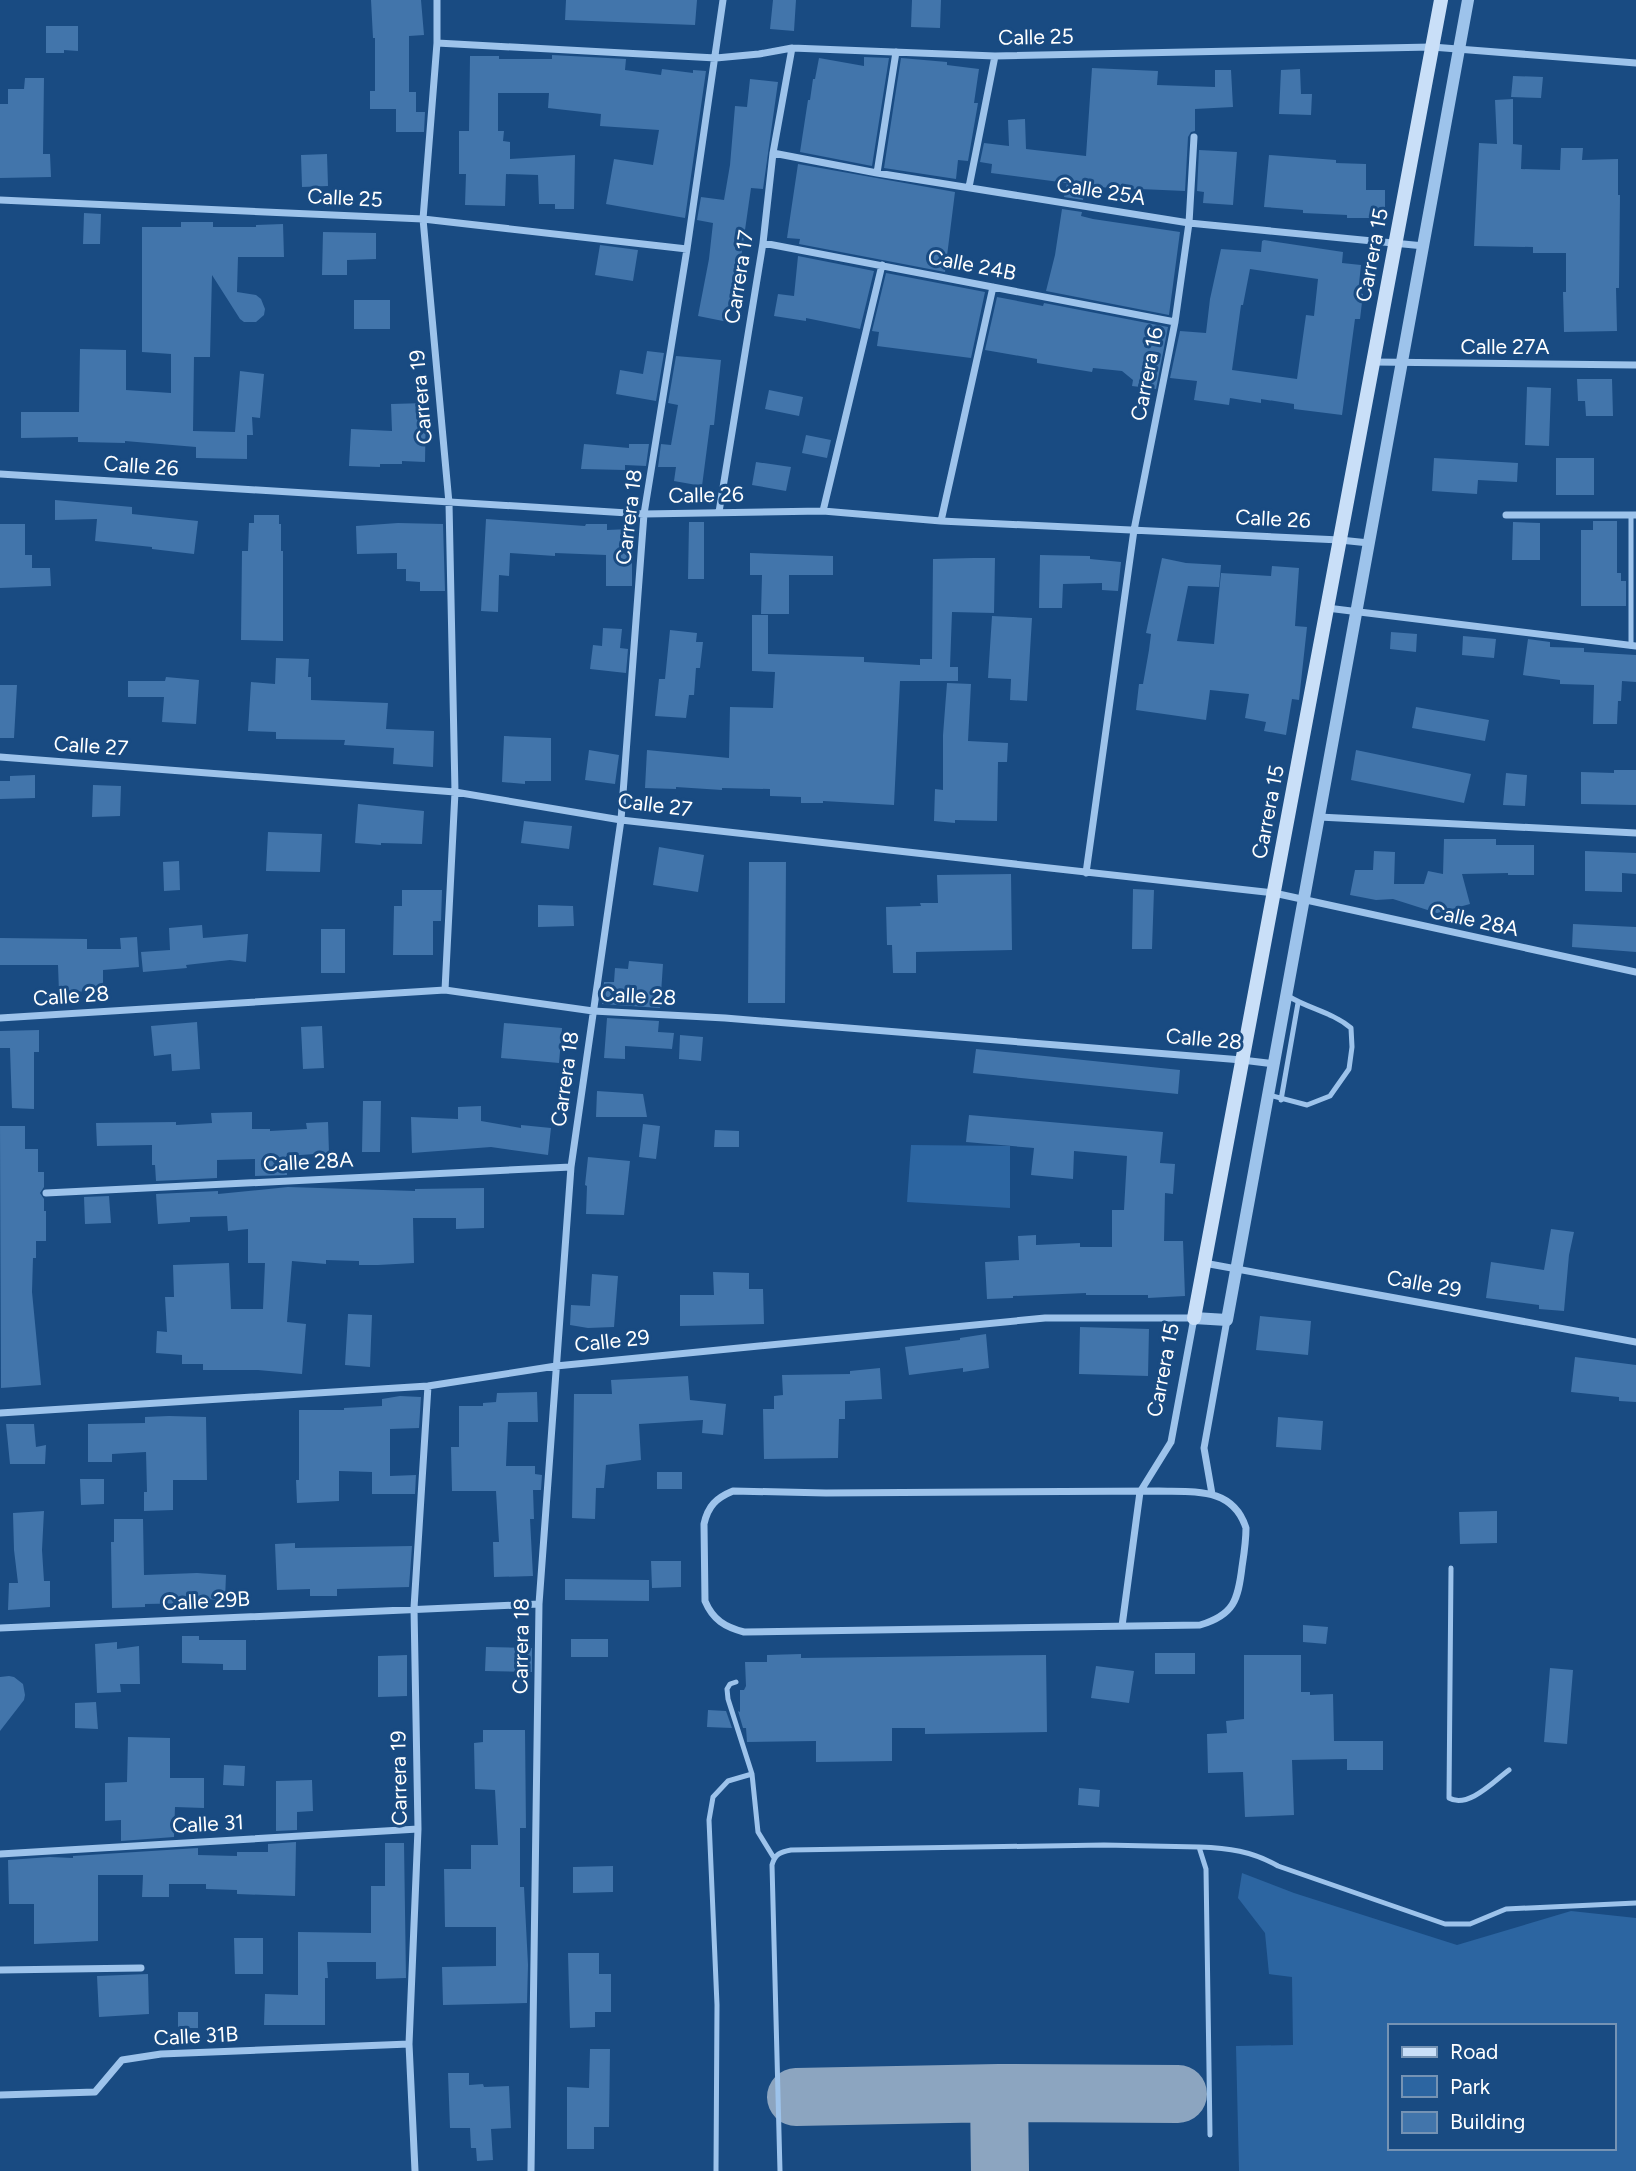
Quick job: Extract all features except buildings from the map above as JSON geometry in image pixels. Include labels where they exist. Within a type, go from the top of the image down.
[{"type":"main road","name":"Carrera 15","points":[[1194,1318],[1441,0]]},
{"type":"street","name":"Carrera 19","points":[[437,0],[437,43],[423,219],[449,503],[455,792],[445,990]]},
{"type":"street","name":"Carrera 18","points":[[531,2171],[539,1604],[571,1167],[621,820],[645,513],[723,0]]},
{"type":"street","points":[[1212,1494],[1205,1448],[1227,1320],[1275,1097],[1275,1064],[1293,999],[1304,902],[1468,0]]},
{"type":"street","name":"Calle 25","points":[[437,43],[716,58],[792,48],[995,56],[1432,47],[1636,63]]},
{"type":"street","name":"Carrera 17","points":[[719,512],[792,48]]},
{"type":"street","points":[[877,173],[896,52]]},
{"type":"street","points":[[969,187],[995,56]]},
{"type":"street","name":"Carrera 16","points":[[1086,873],[1134,530],[1175,322],[1189,223],[1194,137]]},
{"type":"street","name":"Calle 25A","points":[[774,153],[877,173],[1189,223],[1424,246]]},
{"type":"street","name":"Calle 25","points":[[0,200],[423,219],[687,249]]},
{"type":"street","name":"Calle 24B","points":[[763,243],[1175,322]]},
{"type":"street","points":[[822,511],[882,265]]},
{"type":"street","points":[[941,521],[993,287]]},
{"type":"street","name":"Calle 27A","points":[[1373,362],[1636,365]]},
{"type":"street","name":"Calle 26","points":[[0,474],[645,513],[822,511],[941,521],[1370,543]]},
{"type":"street","points":[[1506,515],[1634,515]]},
{"type":"street","points":[[1327,608],[1633,646]]},
{"type":"street","name":"Calle 27","points":[[0,757],[455,792],[621,820],[1274,893],[1304,902]]},
{"type":"street","points":[[1320,817],[1636,833]]},
{"type":"street","name":"Calle 28A","points":[[1304,902],[1636,972]]},
{"type":"street","name":"Calle 28","points":[[0,1018],[445,990],[593,1011],[725,1018],[1275,1064]]},
{"type":"street","name":"Calle 28A","points":[[46,1193],[571,1167]]},
{"type":"street","name":"Calle 29","points":[[1205,1263],[1636,1342]]},
{"type":"street","name":"Calle 29","points":[[0,1413],[428,1386],[556,1366],[1045,1318],[1227,1320]]},
{"type":"street","name":"Carrera 15","points":[[1122,1626],[1140,1492],[1171,1442],[1194,1318]]},
{"type":"street","name":"Carrera 19","points":[[415,2171],[409,2044],[418,1829],[415,1608],[428,1386]]},
{"type":"street","points":[[733,1491],[1177,1491],[1212,1494],[1231,1503],[1243,1518],[1246,1528],[1239,1591],[1233,1605],[1216,1621],[1200,1625],[744,1632],[718,1622],[705,1601],[704,1524],[707,1511],[721,1496],[733,1491]]},
{"type":"street","name":"Calle 29B","points":[[0,1628],[539,1604]]},
{"type":"street","name":"Calle 31","points":[[0,1854],[418,1829]]},
{"type":"street","points":[[0,1970],[141,1968]]},
{"type":"street","name":"Calle 31B","points":[[0,2095],[95,2092],[122,2060],[161,2053],[409,2044]]},
{"type":"lane","points":[[1633,646],[1634,515]]},
{"type":"lane","points":[[1293,999],[1326,1012],[1351,1028],[1349,1069],[1330,1096],[1307,1105],[1275,1097],[1293,999]]},
{"type":"lane","points":[[1451,1568],[1450,1798],[1456,1801],[1468,1800],[1509,1770]]},
{"type":"lane","points":[[736,1682],[730,1684],[727,1689],[728,1699],[752,1774],[757,1830],[774,1858],[772,1884],[780,2171]]},
{"type":"lane","points":[[716,2171],[716,1971],[709,1820],[713,1797],[729,1782],[752,1774]]},
{"type":"lane","points":[[774,1858],[779,1853],[790,1850],[1118,1845],[1199,1847],[1235,1849],[1251,1853],[1287,1869],[1445,1924],[1470,1924],[1506,1909],[1636,1903]]},
{"type":"lane","points":[[1199,1847],[1206,1869],[1210,2135]]},
{"type":"green space","points":[[911,1145],[1010,1146],[1010,1208],[907,1202]]},
{"type":"green space","points":[[1242,1873],[1294,1893],[1457,1945],[1571,1911],[1636,1918],[1636,2171],[1239,2171],[1236,2046],[1293,2045],[1292,1977],[1269,1974],[1265,1933],[1238,1898]]},
{"type":"taxiway","points":[[999,2093],[1000,2171]]},
{"type":"taxiway","points":[[796,2097],[999,2093],[1178,2094]]}]
